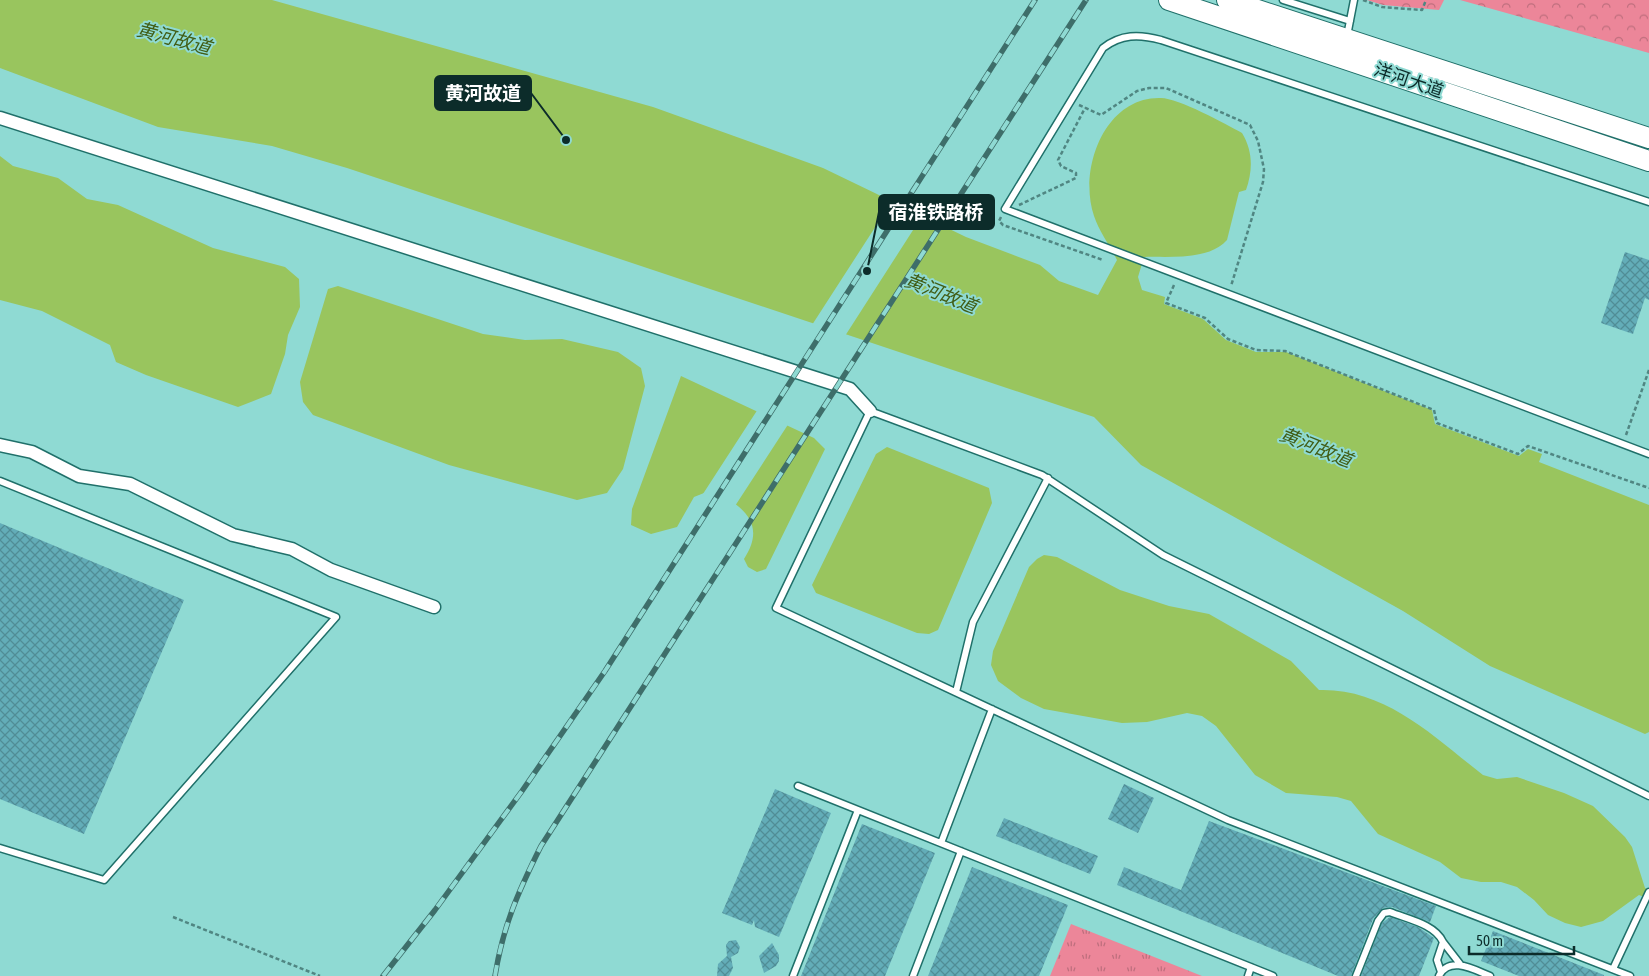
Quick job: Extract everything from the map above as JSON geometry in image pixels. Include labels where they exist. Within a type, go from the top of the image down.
[{"type":"main road","name":"洋河大道","points":[[1169,0],[1649,161]]},
{"type":"main road","name":"洋河大道","points":[[1227,0],[1348,30],[1649,138]]},
{"type":"street","points":[[0,118],[850,389],[870,411]]},
{"type":"street","points":[[0,445],[32,452],[78,476],[130,484],[233,534],[292,549],[331,570],[434,608]]},
{"type":"lane","points":[[1283,0],[1348,30],[1354,0]]},
{"type":"lane","points":[[1649,202],[1147,36],[1132,36],[1114,40],[1103,48],[1005,209],[1649,454]]},
{"type":"lane","points":[[1630,976],[1228,820],[776,608],[870,411],[1048,478],[1163,555],[1649,796]]},
{"type":"lane","points":[[956,692],[973,622],[1048,478]]},
{"type":"lane","points":[[0,481],[336,617],[104,880],[0,848]]},
{"type":"lane","points":[[942,843],[992,709]]},
{"type":"lane","points":[[798,786],[1273,976]]},
{"type":"lane","points":[[793,976],[858,810]]},
{"type":"lane","points":[[913,976],[961,851]]},
{"type":"lane","points":[[1613,969],[1649,892]]},
{"type":"lane","points":[[1356,976],[1378,921],[1384,913],[1390,912],[1432,929],[1440,936],[1460,964],[1490,976]]},
{"type":"lane","points":[[1440,974],[1437,960],[1443,942]]},
{"type":"lane","points":[[1440,974],[1448,966],[1460,964]]},
{"type":"lane","points":[[1248,976],[1251,967]]},
{"type":"path","points":[[1362,0],[1382,7],[1422,10],[1426,0]]},
{"type":"path","points":[[1070,101],[1101,115],[1136,91],[1150,88],[1166,88],[1250,125],[1258,141],[1264,169],[1263,182],[1228,294]]},
{"type":"path","points":[[1085,108],[1058,160],[1061,166],[1076,173],[1076,178],[1008,210],[1001,215],[1000,221],[1003,226],[1103,260]]},
{"type":"path","points":[[1182,288],[1174,284],[1166,303],[1205,318],[1228,338],[1256,350],[1285,351],[1367,383],[1434,410],[1437,423],[1518,454],[1528,446],[1649,488]]},
{"type":"path","points":[[1623,444],[1649,370]]},
{"type":"path","points":[[173,918],[320,976]]},
{"type":"green space","points":[[1367,0],[1444,0],[1439,10],[1383,5]]},
{"type":"green space","points":[[1460,0],[1649,0],[1649,53]]},
{"type":"green space","points":[[1071,924],[1202,976],[1050,976]]},
{"type":"water","points":[[0,0],[272,0],[653,107],[823,168],[966,237],[1040,265],[1059,281],[1098,295],[1117,260],[1096,222],[1090,197],[1093,157],[1100,139],[1111,122],[1125,109],[1141,101],[1161,98],[1179,102],[1242,133],[1250,154],[1251,168],[1246,190],[1239,192],[1227,240],[1219,247],[1199,254],[1176,257],[1144,257],[1138,277],[1142,290],[1165,297],[1164,304],[1203,319],[1226,340],[1256,352],[1286,352],[1432,410],[1435,424],[1519,456],[1528,449],[1542,454],[1539,462],[1649,505],[1649,732],[1645,734],[1490,666],[1403,611],[1141,465],[1094,417],[347,168],[272,146],[158,127],[0,68]]},
{"type":"water","points":[[0,156],[13,166],[58,178],[87,199],[118,205],[213,248],[285,267],[299,279],[300,307],[288,335],[285,354],[271,394],[238,407],[146,375],[116,362],[110,345],[42,311],[0,300]]},
{"type":"water","points":[[338,286],[483,334],[525,340],[562,339],[618,352],[641,368],[645,386],[623,469],[607,493],[577,500],[449,465],[313,415],[303,402],[300,382],[328,289]]},
{"type":"water","points":[[681,376],[814,438],[825,449],[766,569],[757,572],[748,567],[744,559],[751,546],[752,526],[742,510],[714,489],[694,497],[677,527],[651,534],[631,525],[632,509]]},
{"type":"water","points":[[887,447],[989,488],[992,503],[938,630],[929,634],[917,633],[816,593],[812,585],[876,454]]},
{"type":"water","points":[[1044,555],[1057,557],[1120,590],[1169,606],[1209,614],[1291,661],[1319,690],[1343,692],[1366,697],[1408,718],[1483,775],[1497,779],[1517,777],[1564,793],[1593,806],[1625,837],[1632,847],[1645,888],[1649,890],[1649,899],[1639,895],[1603,921],[1581,927],[1565,923],[1548,915],[1534,900],[1517,887],[1501,882],[1481,882],[1461,878],[1440,862],[1378,834],[1351,801],[1337,797],[1286,793],[1255,775],[1216,726],[1202,716],[1187,713],[1147,722],[1122,723],[1044,709],[1021,698],[998,681],[991,665],[993,651],[1029,567]]},
{"type":"pier","points":[[894,198],[924,213],[845,336],[812,325]]},
{"type":"pier","points":[[758,409],[789,423],[735,506],[714,491],[701,497]]},
{"type":"building","points":[[1625,252],[1649,260],[1649,300],[1645,298],[1633,334],[1601,323]]},
{"type":"building","points":[[0,523],[184,600],[84,834],[0,799]]},
{"type":"building","points":[[1124,784],[1154,798],[1138,833],[1108,819]]},
{"type":"building","points":[[775,789],[831,813],[779,937],[755,927],[754,920],[752,925],[722,913]]},
{"type":"building","points":[[1004,818],[1098,856],[1090,874],[996,836]]},
{"type":"building","points":[[1209,821],[1436,906],[1430,922],[1392,907],[1383,908],[1373,919],[1351,976],[1338,976],[1117,885],[1124,867],[1181,890]]},
{"type":"building","points":[[862,824],[935,853],[885,976],[801,976]]},
{"type":"building","points":[[972,867],[1068,905],[1039,976],[928,976]]},
{"type":"building","points":[[1390,917],[1418,927],[1434,938],[1419,976],[1361,976],[1382,923]]},
{"type":"building","points":[[1493,931],[1604,976],[1519,976],[1481,961]]},
{"type":"building","points":[[736,940],[740,947],[738,953],[731,957],[733,968],[729,976],[717,976],[718,964],[727,956],[726,945],[729,941]]},
{"type":"building","points":[[772,943],[779,955],[779,961],[776,966],[764,973],[759,956]]},
{"type":"railway","points":[[383,976],[435,910],[522,791],[605,671],[1035,0]]},
{"type":"railway","points":[[495,976],[502,941],[512,910],[541,846],[1086,0]]},
{"type":"place","name":"黄河故道","points":[[566,140]]},
{"type":"place","name":"宿淮铁路桥","points":[[867,271]]}]
